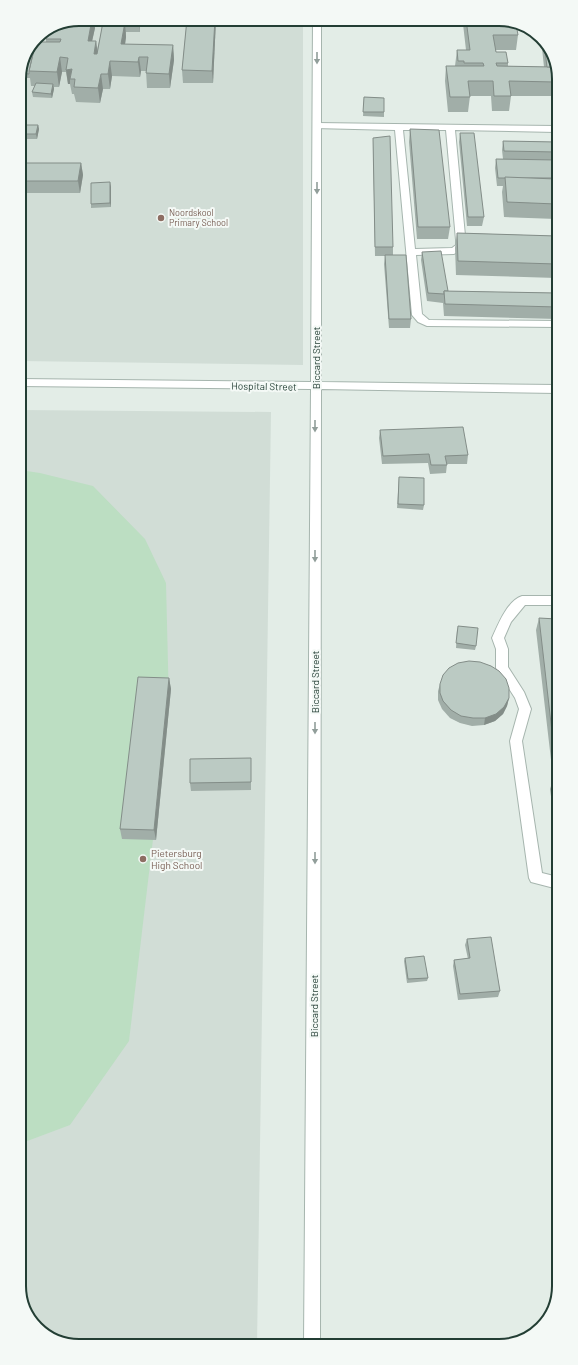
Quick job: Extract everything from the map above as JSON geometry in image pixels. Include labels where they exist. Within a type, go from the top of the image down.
[{"type":"street","name":"Biccard Street","points":[[312,1339],[317,26]]},
{"type":"street","points":[[317,126],[552,129]]},
{"type":"street","points":[[399,128],[417,314],[421,320],[427,323],[552,324]]},
{"type":"street","points":[[411,252],[454,251],[461,246],[450,128]]},
{"type":"street","name":"Hospital Street","points":[[26,382],[552,389]]},
{"type":"street","points":[[552,600],[522,601],[506,619],[498,638],[502,649],[502,668],[520,696],[525,709],[516,741],[536,878],[552,882]]},
{"type":"shaded area","name":"Noordskool Primary School","points":[[72,26],[303,26],[303,365],[26,361],[26,75],[31,55],[44,39],[52,33]]},
{"type":"shaded area","name":"Pietersburg High School","points":[[26,410],[271,412],[257,1339],[68,1338],[55,1334],[39,1321],[31,1310],[27,1297],[26,1286]]},
{"type":"green space","points":[[26,471],[93,486],[145,539],[166,583],[169,705],[129,1041],[70,1125],[26,1142]]},
{"type":"building","points":[[72,26],[91,26],[88,41],[96,41],[94,54],[97,54],[102,26],[124,26],[121,44],[173,45],[169,74],[146,73],[148,57],[139,57],[138,62],[110,61],[108,74],[101,74],[98,88],[74,87],[75,79],[70,79],[72,69],[66,70],[68,58],[60,57],[57,72],[29,71],[34,51],[41,42],[60,42],[61,39],[46,39],[52,33]]},
{"type":"building","points":[[186,26],[215,26],[212,71],[182,70]]},
{"type":"building","points":[[467,26],[503,26],[517,29],[518,35],[493,35],[496,52],[506,52],[508,63],[496,63],[497,66],[550,67],[552,82],[509,81],[511,96],[494,96],[493,81],[468,81],[470,97],[450,97],[446,66],[484,66],[483,63],[464,63],[464,61],[458,61],[457,50],[470,50]]},
{"type":"building","points":[[545,52],[550,67],[547,67]]},
{"type":"building","points":[[33,53],[29,71],[29,74],[26,74],[31,55]]},
{"type":"building","points":[[36,83],[53,84],[51,94],[32,92]]},
{"type":"building","points":[[364,97],[384,98],[384,112],[363,112]]},
{"type":"building","points":[[26,125],[38,125],[36,134],[26,134]]},
{"type":"building","points":[[410,129],[439,130],[450,227],[418,227]]},
{"type":"building","points":[[460,133],[474,133],[484,217],[468,217]]},
{"type":"building","points":[[390,136],[393,247],[375,247],[373,138]]},
{"type":"building","points":[[503,141],[552,142],[552,152],[504,151]]},
{"type":"building","points":[[496,159],[552,160],[552,178],[498,178]]},
{"type":"building","points":[[26,163],[81,163],[78,181],[26,181]]},
{"type":"building","points":[[505,177],[552,179],[552,204],[507,202]]},
{"type":"building","points":[[110,182],[110,203],[91,204],[91,183]]},
{"type":"building","points":[[457,233],[552,236],[552,264],[458,261]]},
{"type":"building","points":[[441,251],[448,291],[444,291],[444,294],[428,293],[422,252]]},
{"type":"building","points":[[385,255],[406,255],[411,319],[389,319]]},
{"type":"building","points":[[444,291],[552,293],[552,307],[445,304]]},
{"type":"building","points":[[463,427],[468,455],[445,456],[447,465],[431,465],[429,454],[383,456],[380,430]]},
{"type":"building","points":[[399,477],[424,478],[424,505],[398,504]]},
{"type":"building","points":[[539,618],[552,619],[552,732]]},
{"type":"building","points":[[458,626],[478,628],[476,646],[456,643]]},
{"type":"building","points":[[469,661],[480,662],[491,666],[499,671],[506,679],[509,688],[509,698],[504,707],[496,714],[485,718],[461,716],[451,710],[443,701],[440,693],[440,684],[443,675],[449,668],[458,663]]},
{"type":"building","points":[[138,677],[169,678],[154,830],[120,829]]},
{"type":"building","points":[[251,758],[251,782],[190,783],[190,759]]},
{"type":"building","points":[[491,937],[500,991],[460,994],[454,960],[470,958],[467,939]]},
{"type":"building","points":[[424,956],[428,978],[408,979],[405,958]]},
{"type":"place","name":"Noordskool Primary School","points":[[161,218]]},
{"type":"place","name":"Pietersburg High School","points":[[143,859]]}]
